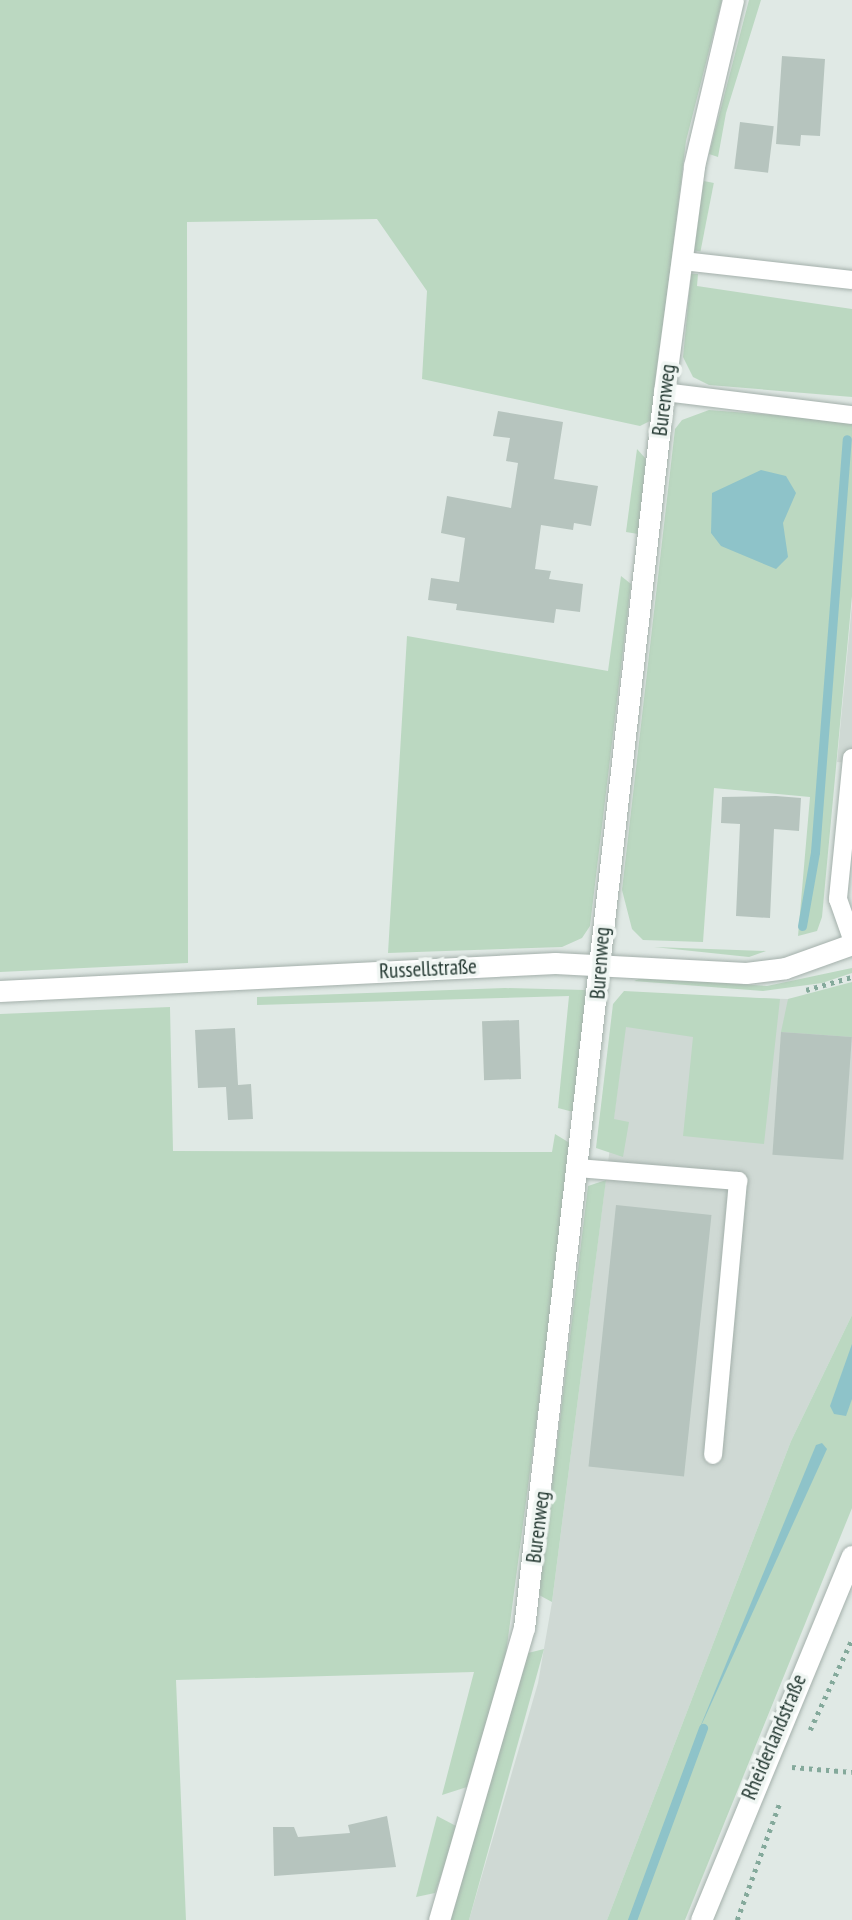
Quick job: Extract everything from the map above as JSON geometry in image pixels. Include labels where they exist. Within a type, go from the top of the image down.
[{"type":"street","name":"Burenweg","points":[[439,1920],[524,1628],[664,392],[694,166],[733,0]]},
{"type":"street","name":"Russellstraße","points":[[0,991],[555,963],[746,972],[785,968],[852,942]]},
{"type":"street","name":"Rheiderlandstraße","points":[[701,1920],[852,1556]]},
{"type":"lane","points":[[683,261],[852,280]]},
{"type":"lane","points":[[664,392],[852,415]]},
{"type":"lane","points":[[852,758],[838,899],[852,942]]},
{"type":"lane","points":[[578,1168],[738,1181],[713,1455]]},
{"type":"path","points":[[803,1744],[852,1639]]},
{"type":"path","points":[[788,1780],[797,1756]]},
{"type":"path","points":[[792,1767],[852,1772]]},
{"type":"path","points":[[737,1920],[783,1793]]},
{"type":"shaded area","points":[[852,604],[852,763],[837,762]]},
{"type":"shaded area","points":[[852,991],[852,1315],[791,1441],[607,1920],[469,1920],[538,1683],[552,1602],[627,1014],[640,995],[788,999]]},
{"type":"green space","points":[[0,0],[722,0],[686,141],[652,420],[640,426],[422,379],[427,291],[377,219],[187,222],[188,963],[0,972]]},
{"type":"green space","points":[[749,0],[761,0],[726,113],[718,157],[709,154]]},
{"type":"green space","points":[[704,181],[714,183],[700,252],[691,250]]},
{"type":"green space","points":[[691,274],[698,274],[697,286],[852,309],[852,397],[709,385],[693,377],[683,357]]},
{"type":"green space","points":[[709,410],[852,421],[852,596],[822,917],[817,931],[798,936],[810,797],[714,788],[703,942],[643,940],[632,929],[622,890],[675,429],[682,420]]},
{"type":"green space","points":[[637,449],[646,459],[638,534],[626,532]]},
{"type":"green space","points":[[621,576],[631,584],[590,926],[582,938],[562,947],[388,953],[407,636],[608,671]]},
{"type":"green space","points":[[654,947],[766,951],[749,957]]},
{"type":"green space","points":[[852,968],[852,973],[822,983],[763,991],[634,981],[644,977],[767,986]]},
{"type":"green space","points":[[852,982],[852,1037],[781,1032],[788,999]]},
{"type":"green space","points":[[505,988],[585,990],[590,1002],[577,1113],[558,1108],[569,996],[257,1005],[257,997]]},
{"type":"green space","points":[[624,991],[780,999],[764,1144],[683,1136],[693,1037],[626,1027],[614,1119],[629,1122],[623,1157],[596,1148],[613,1004]]},
{"type":"green space","points":[[170,1007],[173,1151],[552,1152],[555,1134],[573,1145],[505,1661],[467,1787],[442,1795],[474,1672],[176,1680],[186,1920],[0,1920],[0,1014]]},
{"type":"green space","points":[[606,1180],[552,1602],[539,1595],[588,1186]]},
{"type":"green space","points":[[852,1315],[852,1508],[685,1920],[607,1920],[791,1441]]},
{"type":"green space","points":[[544,1649],[469,1920],[450,1920],[528,1653]]},
{"type":"green space","points":[[437,1816],[458,1827],[435,1893],[416,1897]]},
{"type":"water","points":[[761,470],[786,476],[796,493],[783,523],[788,557],[776,569],[721,546],[711,533],[712,493]]},
{"type":"water","points":[[852,1344],[852,1399],[846,1416],[834,1414],[830,1406]]},
{"type":"water","points":[[822,1443],[827,1449],[696,1737],[816,1445]]},
{"type":"building","points":[[782,56],[825,59],[820,136],[801,135],[800,146],[776,144]]},
{"type":"building","points":[[740,122],[774,126],[768,173],[734,169]]},
{"type":"building","points":[[498,411],[563,422],[554,479],[598,486],[591,526],[574,523],[573,530],[541,525],[535,569],[551,571],[549,579],[583,584],[580,612],[556,609],[554,623],[456,610],[457,604],[428,600],[431,578],[459,582],[465,538],[441,533],[447,496],[511,508],[518,463],[506,461],[510,438],[493,436]]},
{"type":"building","points":[[722,797],[801,798],[799,831],[774,829],[770,918],[736,916],[740,824],[721,823]]},
{"type":"building","points":[[519,1020],[521,1079],[484,1080],[482,1021]]},
{"type":"building","points":[[235,1028],[238,1085],[251,1084],[253,1119],[228,1120],[226,1087],[198,1088],[195,1030]]},
{"type":"building","points":[[781,1032],[852,1037],[843,1160],[772,1155]]},
{"type":"building","points":[[616,1205],[711,1215],[684,1477],[589,1467]]},
{"type":"building","points":[[387,1816],[396,1867],[274,1876],[273,1827],[294,1827],[298,1837],[350,1833],[348,1825]]},
{"type":"waterway","points":[[802,926],[815,852],[847,439]]},
{"type":"waterway","points":[[632,1920],[703,1728]]}]
